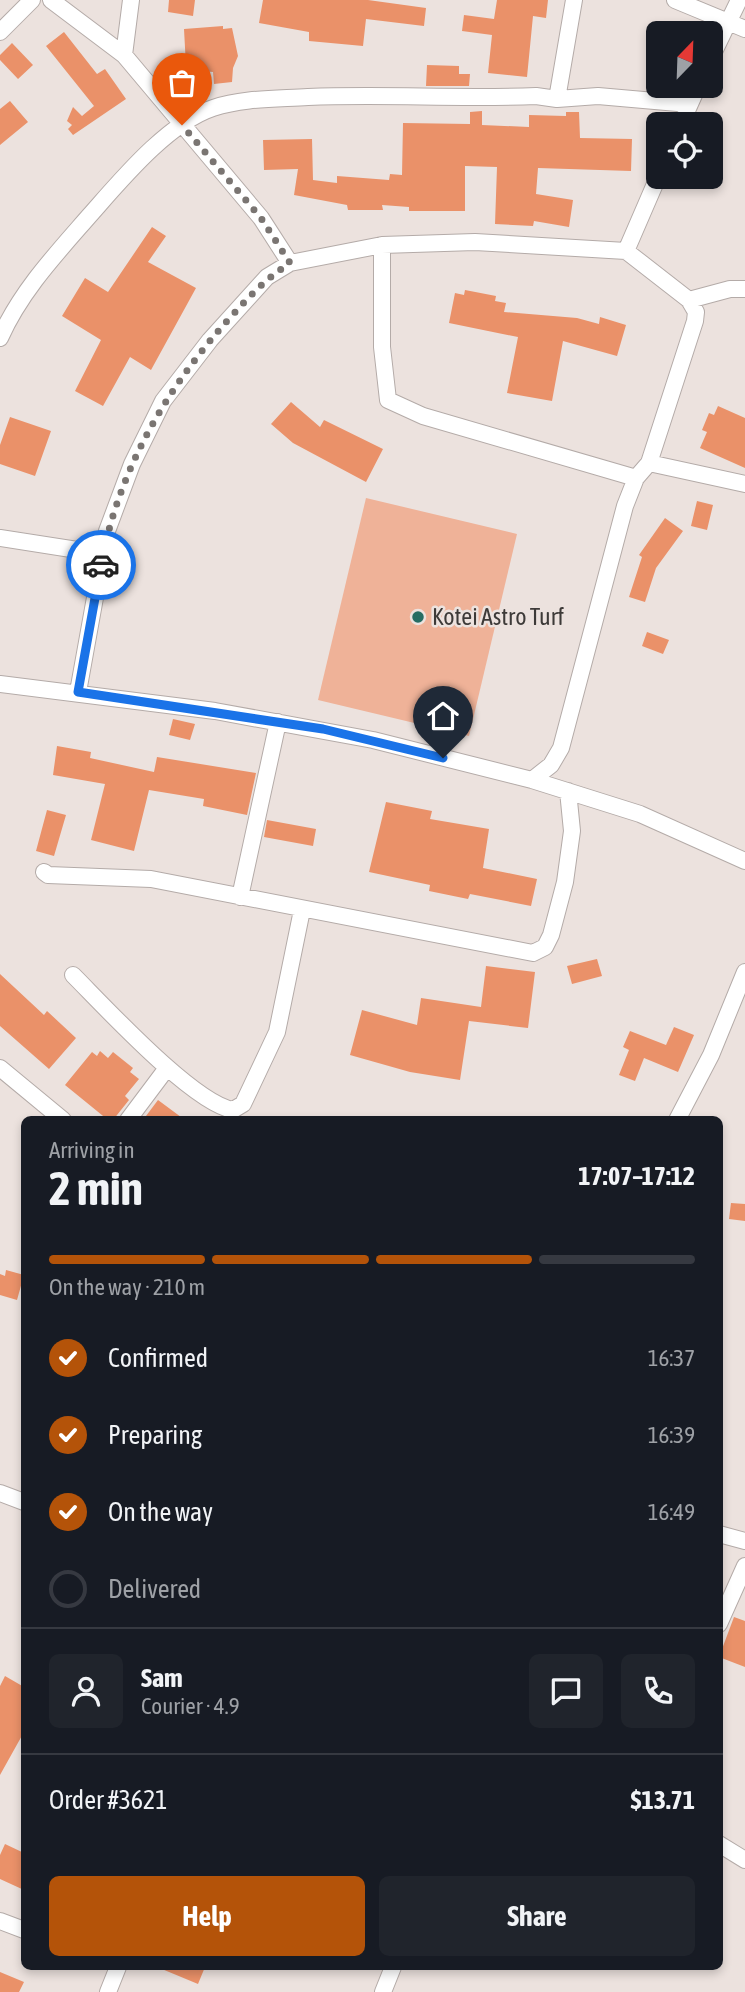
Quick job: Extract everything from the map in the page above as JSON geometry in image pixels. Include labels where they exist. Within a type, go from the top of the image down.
[{"type":"street","points":[[0,32],[32,0]]},
{"type":"street","points":[[51,0],[124,55],[261,218],[290,263]]},
{"type":"street","points":[[124,55],[131,0]]},
{"type":"street","points":[[557,99],[574,0]]},
{"type":"street","points":[[675,0],[745,29]]},
{"type":"street","points":[[723,34],[738,0]]},
{"type":"street","points":[[0,338],[11,314],[50,261],[111,192],[182,125],[212,108],[277,99],[536,96],[557,99],[598,96],[689,104]]},
{"type":"street","points":[[686,112],[692,98]]},
{"type":"street","points":[[626,251],[653,189]]},
{"type":"street","points":[[78,692],[103,554],[118,498],[163,401],[267,277],[290,263],[382,245],[475,242],[626,251],[689,300],[696,312],[693,330],[649,463],[636,478],[625,506],[561,748],[551,765],[532,780]]},
{"type":"street","points":[[382,245],[382,346],[388,400],[424,416],[636,478]]},
{"type":"street","points":[[689,300],[730,289],[745,289]]},
{"type":"street","points":[[649,463],[745,484]]},
{"type":"street","points":[[0,538],[103,554]]},
{"type":"street","points":[[0,684],[78,692],[278,722],[373,740],[532,780],[640,814],[745,861]]},
{"type":"street","points":[[240,897],[278,722]]},
{"type":"street","points":[[44,872],[48,875],[151,880],[533,953],[545,947],[551,934],[565,882],[572,831],[568,791]]},
{"type":"street","points":[[73,975],[167,1068],[224,1108],[233,1110],[243,1104],[277,1032],[303,910]]},
{"type":"street","points":[[679,1116],[711,1055],[745,972]]},
{"type":"street","points":[[0,1068],[58,1116]]},
{"type":"street","points":[[131,1116],[167,1068]]},
{"type":"street","points":[[0,1493],[21,1501]]},
{"type":"street","points":[[723,1535],[745,1541]]},
{"type":"street","points":[[723,1615],[745,1566]]},
{"type":"street","points":[[723,1846],[745,1860]]},
{"type":"street","points":[[0,1921],[21,1929]]},
{"type":"street","points":[[108,1992],[117,1970]]},
{"type":"street","points":[[383,1992],[392,1970]]},
{"type":"shaded area","name":"Kotei Astro Turf","points":[[366,498],[517,534],[469,736],[318,700]]},
{"type":"building","points":[[169,0],[195,0],[193,16],[168,12]]},
{"type":"building","points":[[263,0],[368,0],[426,8],[424,26],[366,19],[363,46],[309,41],[309,32],[259,23]]},
{"type":"building","points":[[497,0],[548,0],[546,18],[533,16],[527,77],[488,73],[492,35],[462,31],[464,15],[494,19]]},
{"type":"building","points":[[223,26],[223,29],[232,28],[238,56],[233,68],[232,82],[214,84],[213,72],[202,71],[200,65],[186,66],[184,29]]},
{"type":"building","points":[[64,32],[97,74],[105,69],[126,99],[73,135],[68,129],[72,125],[67,121],[73,107],[82,116],[94,106],[46,46]]},
{"type":"building","points":[[12,43],[33,65],[18,79],[0,60],[0,55]]},
{"type":"building","points":[[427,65],[459,66],[459,74],[470,74],[469,86],[426,86]]},
{"type":"building","points":[[10,101],[28,122],[0,145],[0,109]]},
{"type":"building","points":[[482,111],[482,125],[529,127],[529,115],[566,116],[566,112],[579,112],[580,138],[632,139],[631,171],[538,168],[536,194],[573,200],[569,227],[534,221],[533,226],[495,224],[497,167],[465,166],[465,211],[409,211],[409,207],[382,205],[383,210],[348,210],[347,205],[294,195],[298,169],[264,170],[263,140],[312,139],[313,180],[337,183],[337,176],[389,180],[390,174],[402,175],[403,123],[470,124],[470,112]]},
{"type":"building","points":[[152,227],[166,236],[148,262],[196,288],[151,370],[130,357],[103,406],[75,391],[101,340],[62,316],[85,278],[108,292]]},
{"type":"building","points":[[465,290],[496,296],[495,301],[506,303],[504,312],[577,318],[599,324],[600,317],[626,325],[617,356],[563,341],[552,401],[507,393],[518,337],[449,323],[455,293],[464,295]]},
{"type":"building","points":[[291,402],[320,427],[324,420],[383,449],[366,482],[293,443],[271,424]]},
{"type":"building","points":[[718,406],[745,418],[745,468],[700,448],[707,432],[702,430],[709,413],[714,415]]},
{"type":"building","points":[[10,417],[51,431],[35,476],[0,464],[0,445]]},
{"type":"building","points":[[697,501],[713,505],[707,530],[691,526]]},
{"type":"building","points":[[665,518],[683,531],[656,568],[645,602],[629,597],[642,557],[639,555]]},
{"type":"building","points":[[647,632],[669,640],[663,654],[642,646]]},
{"type":"building","points":[[173,719],[195,724],[190,740],[169,735]]},
{"type":"building","points":[[57,746],[91,752],[90,758],[154,772],[157,757],[256,773],[247,815],[203,806],[204,799],[149,790],[134,851],[91,840],[105,784],[53,775]]},
{"type":"building","points":[[386,802],[432,811],[430,819],[489,829],[483,868],[537,879],[531,906],[470,894],[468,899],[429,891],[430,885],[369,872]]},
{"type":"building","points":[[47,810],[66,815],[54,856],[36,851]]},
{"type":"building","points":[[267,820],[316,829],[313,846],[264,837]]},
{"type":"building","points":[[597,959],[602,976],[572,984],[567,966]]},
{"type":"building","points":[[486,966],[535,972],[528,1028],[469,1021],[460,1080],[410,1072],[350,1055],[362,1010],[417,1025],[421,998],[481,1007]]},
{"type":"building","points":[[0,974],[44,1015],[47,1011],[76,1038],[49,1069],[0,1026]]},
{"type":"building","points":[[674,1027],[694,1035],[678,1072],[644,1058],[635,1081],[619,1075],[629,1050],[623,1047],[630,1031],[666,1045]]},
{"type":"building","points":[[100,1051],[108,1058],[113,1052],[133,1068],[130,1072],[139,1079],[125,1096],[129,1100],[116,1116],[103,1116],[65,1085],[92,1052],[97,1056]]},
{"type":"building","points":[[158,1100],[180,1116],[146,1116]]},
{"type":"building","points":[[731,1203],[745,1204],[745,1221],[729,1219]]},
{"type":"building","points":[[6,1270],[21,1274],[17,1300],[0,1295],[0,1274],[5,1276]]},
{"type":"building","points":[[734,1617],[745,1621],[745,1667],[723,1659],[723,1646]]},
{"type":"building","points":[[5,1676],[21,1685],[21,1737],[0,1775],[0,1686]]},
{"type":"building","points":[[5,1844],[21,1852],[21,1889],[0,1879],[0,1855]]},
{"type":"building","points":[[164,1970],[204,1970],[198,1984]]},
{"type":"building","points":[[0,1972],[24,1982],[19,1992],[0,1992]]},
{"type":"way so far","points":[[101,565],[114,509],[132,464],[163,401],[210,340],[243,303],[267,277],[290,263],[261,218],[182,125]]},
{"type":"place","name":"Kotei Astro Turf","points":[[418,617]]},
{"type":"route","points":[[101,565],[78,692],[323,729],[443,758]]}]
